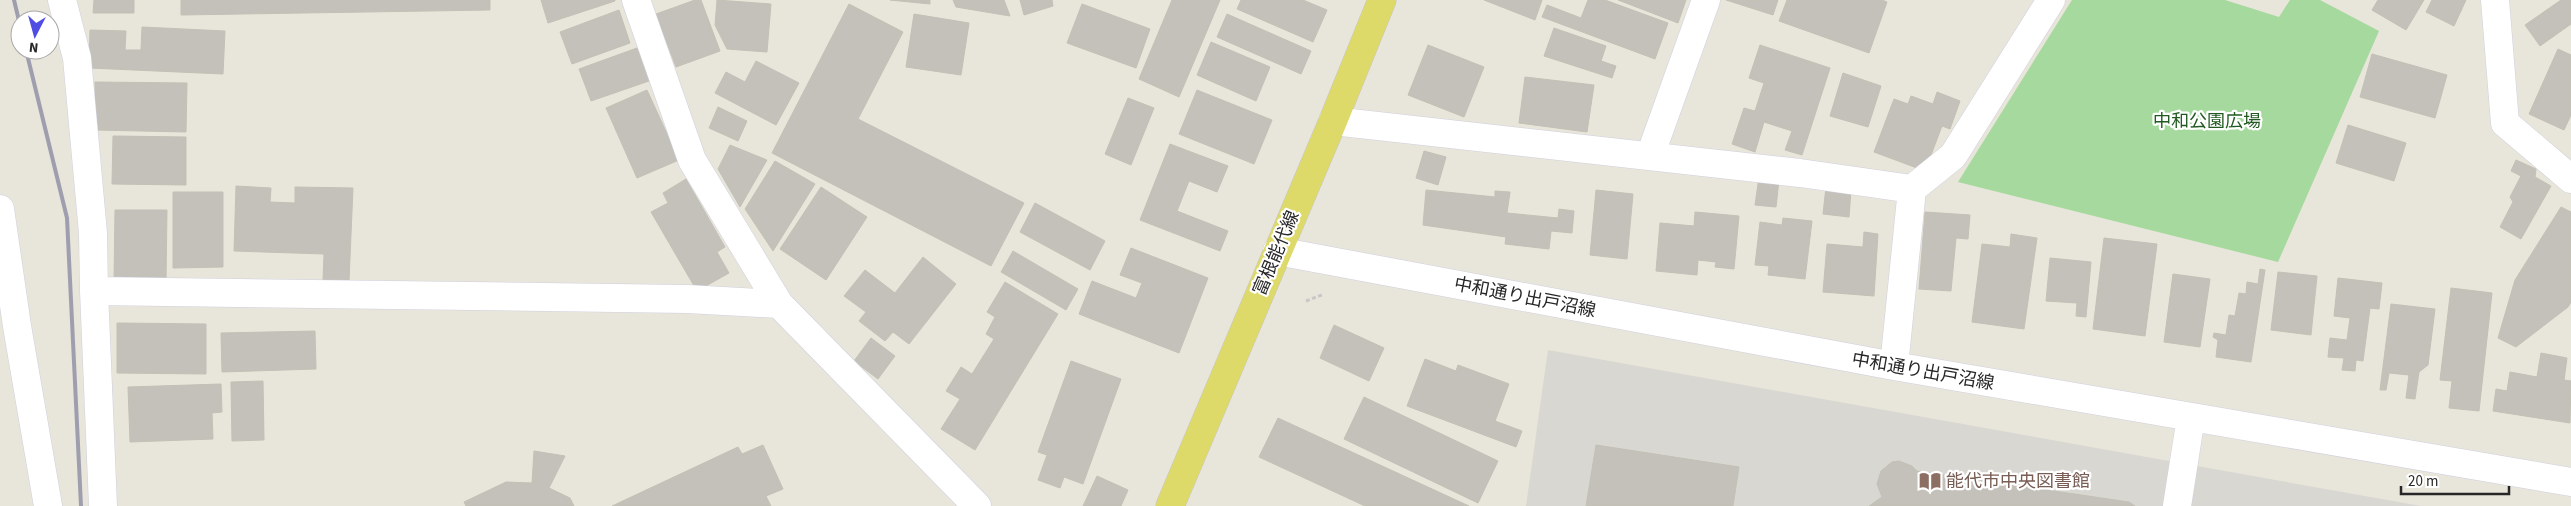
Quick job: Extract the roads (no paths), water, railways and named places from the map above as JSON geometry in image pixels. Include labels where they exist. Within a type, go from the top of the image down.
[{"type":"main road","name":"富根能代線","points":[[1170,506],[1333,121],[1382,0]]},
{"type":"street","points":[[62,0],[77,58],[93,234],[103,506]]},
{"type":"street","points":[[636,0],[692,160],[780,304],[977,506]]},
{"type":"street","points":[[1650,156],[1706,0]]},
{"type":"street","points":[[1894,366],[1912,189],[1953,156],[2051,0]]},
{"type":"street","points":[[2496,0],[2505,123],[2571,178]]},
{"type":"street","points":[[1333,121],[1800,173],[1912,189]]},
{"type":"street","points":[[0,209],[8,327],[48,506]]},
{"type":"street","name":"中和通り出戸沼線","points":[[1277,251],[1894,366],[2571,482]]},
{"type":"street","points":[[94,291],[687,299],[780,304]]},
{"type":"street","points":[[2177,506],[2191,417]]},
{"type":"railway","points":[[14,0],[16,10]]},
{"type":"railway","points":[[28,60],[67,218],[81,506]]},
{"type":"place","name":"能代市中央図書館","points":[[1930,481]]},
{"type":"park label","name":"中和公園広場","points":[[2207,121]]}]
